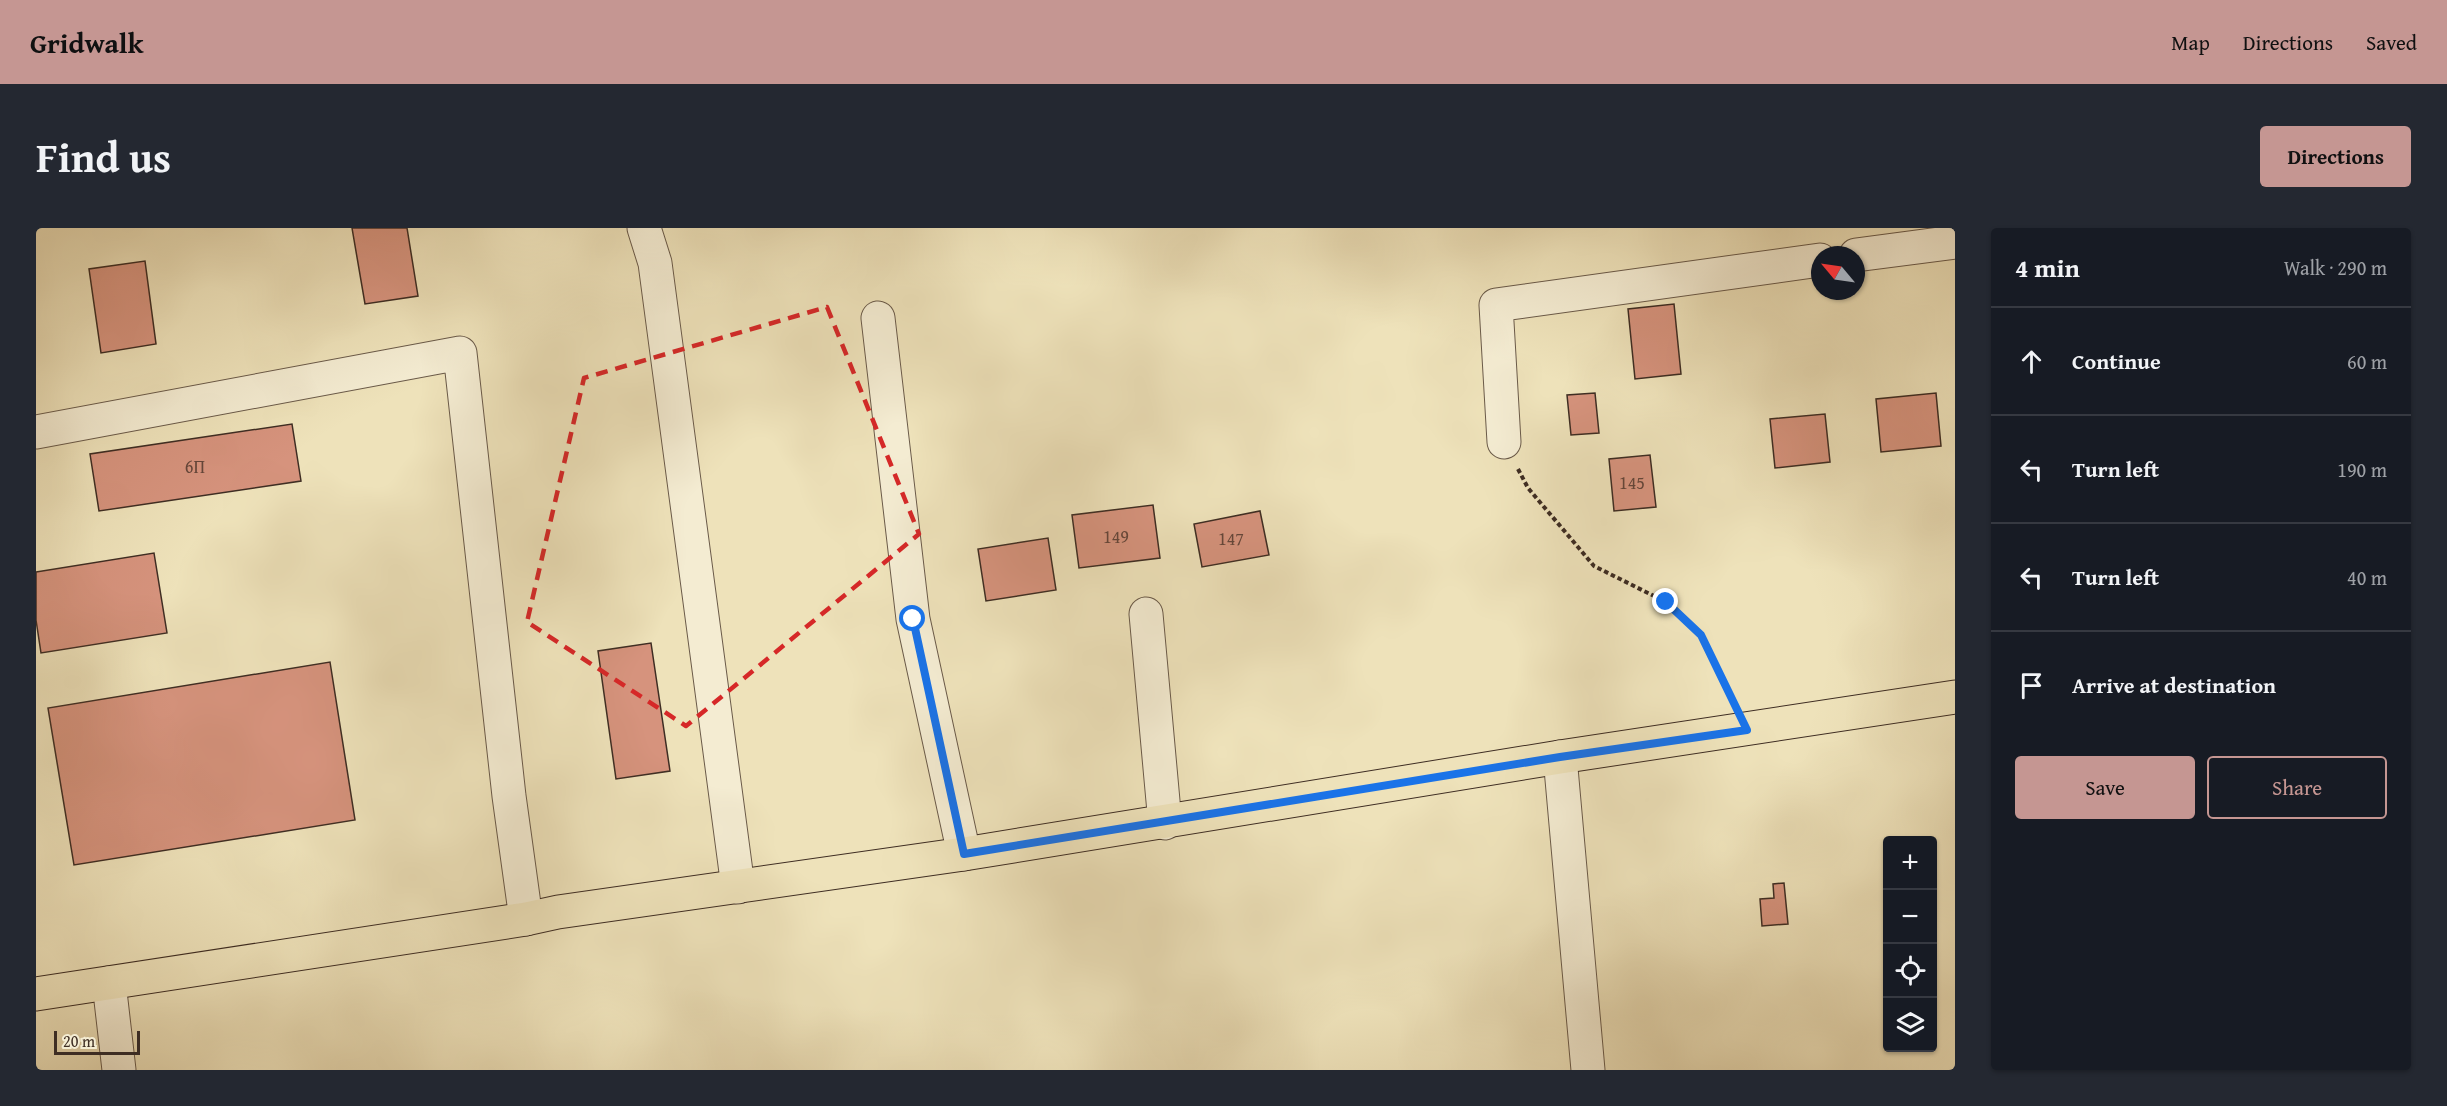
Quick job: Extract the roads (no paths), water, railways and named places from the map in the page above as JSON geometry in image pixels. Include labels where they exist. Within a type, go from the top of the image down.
[{"type":"main road","points":[[36,994],[526,919],[558,912],[1165,823],[1560,757],[1955,697]]},
{"type":"street","points":[[644,228],[655,263],[738,887]]},
{"type":"street","points":[[1865,254],[1955,242]]},
{"type":"street","points":[[1504,442],[1496,305],[1811,261]]},
{"type":"street","points":[[878,318],[913,619],[964,854]]},
{"type":"street","points":[[36,432],[460,353],[507,772],[526,919]]},
{"type":"street","points":[[1146,614],[1165,823]]},
{"type":"street","points":[[1560,757],[1588,1070]]},
{"type":"street","points":[[109,983],[119,1070]]}]
